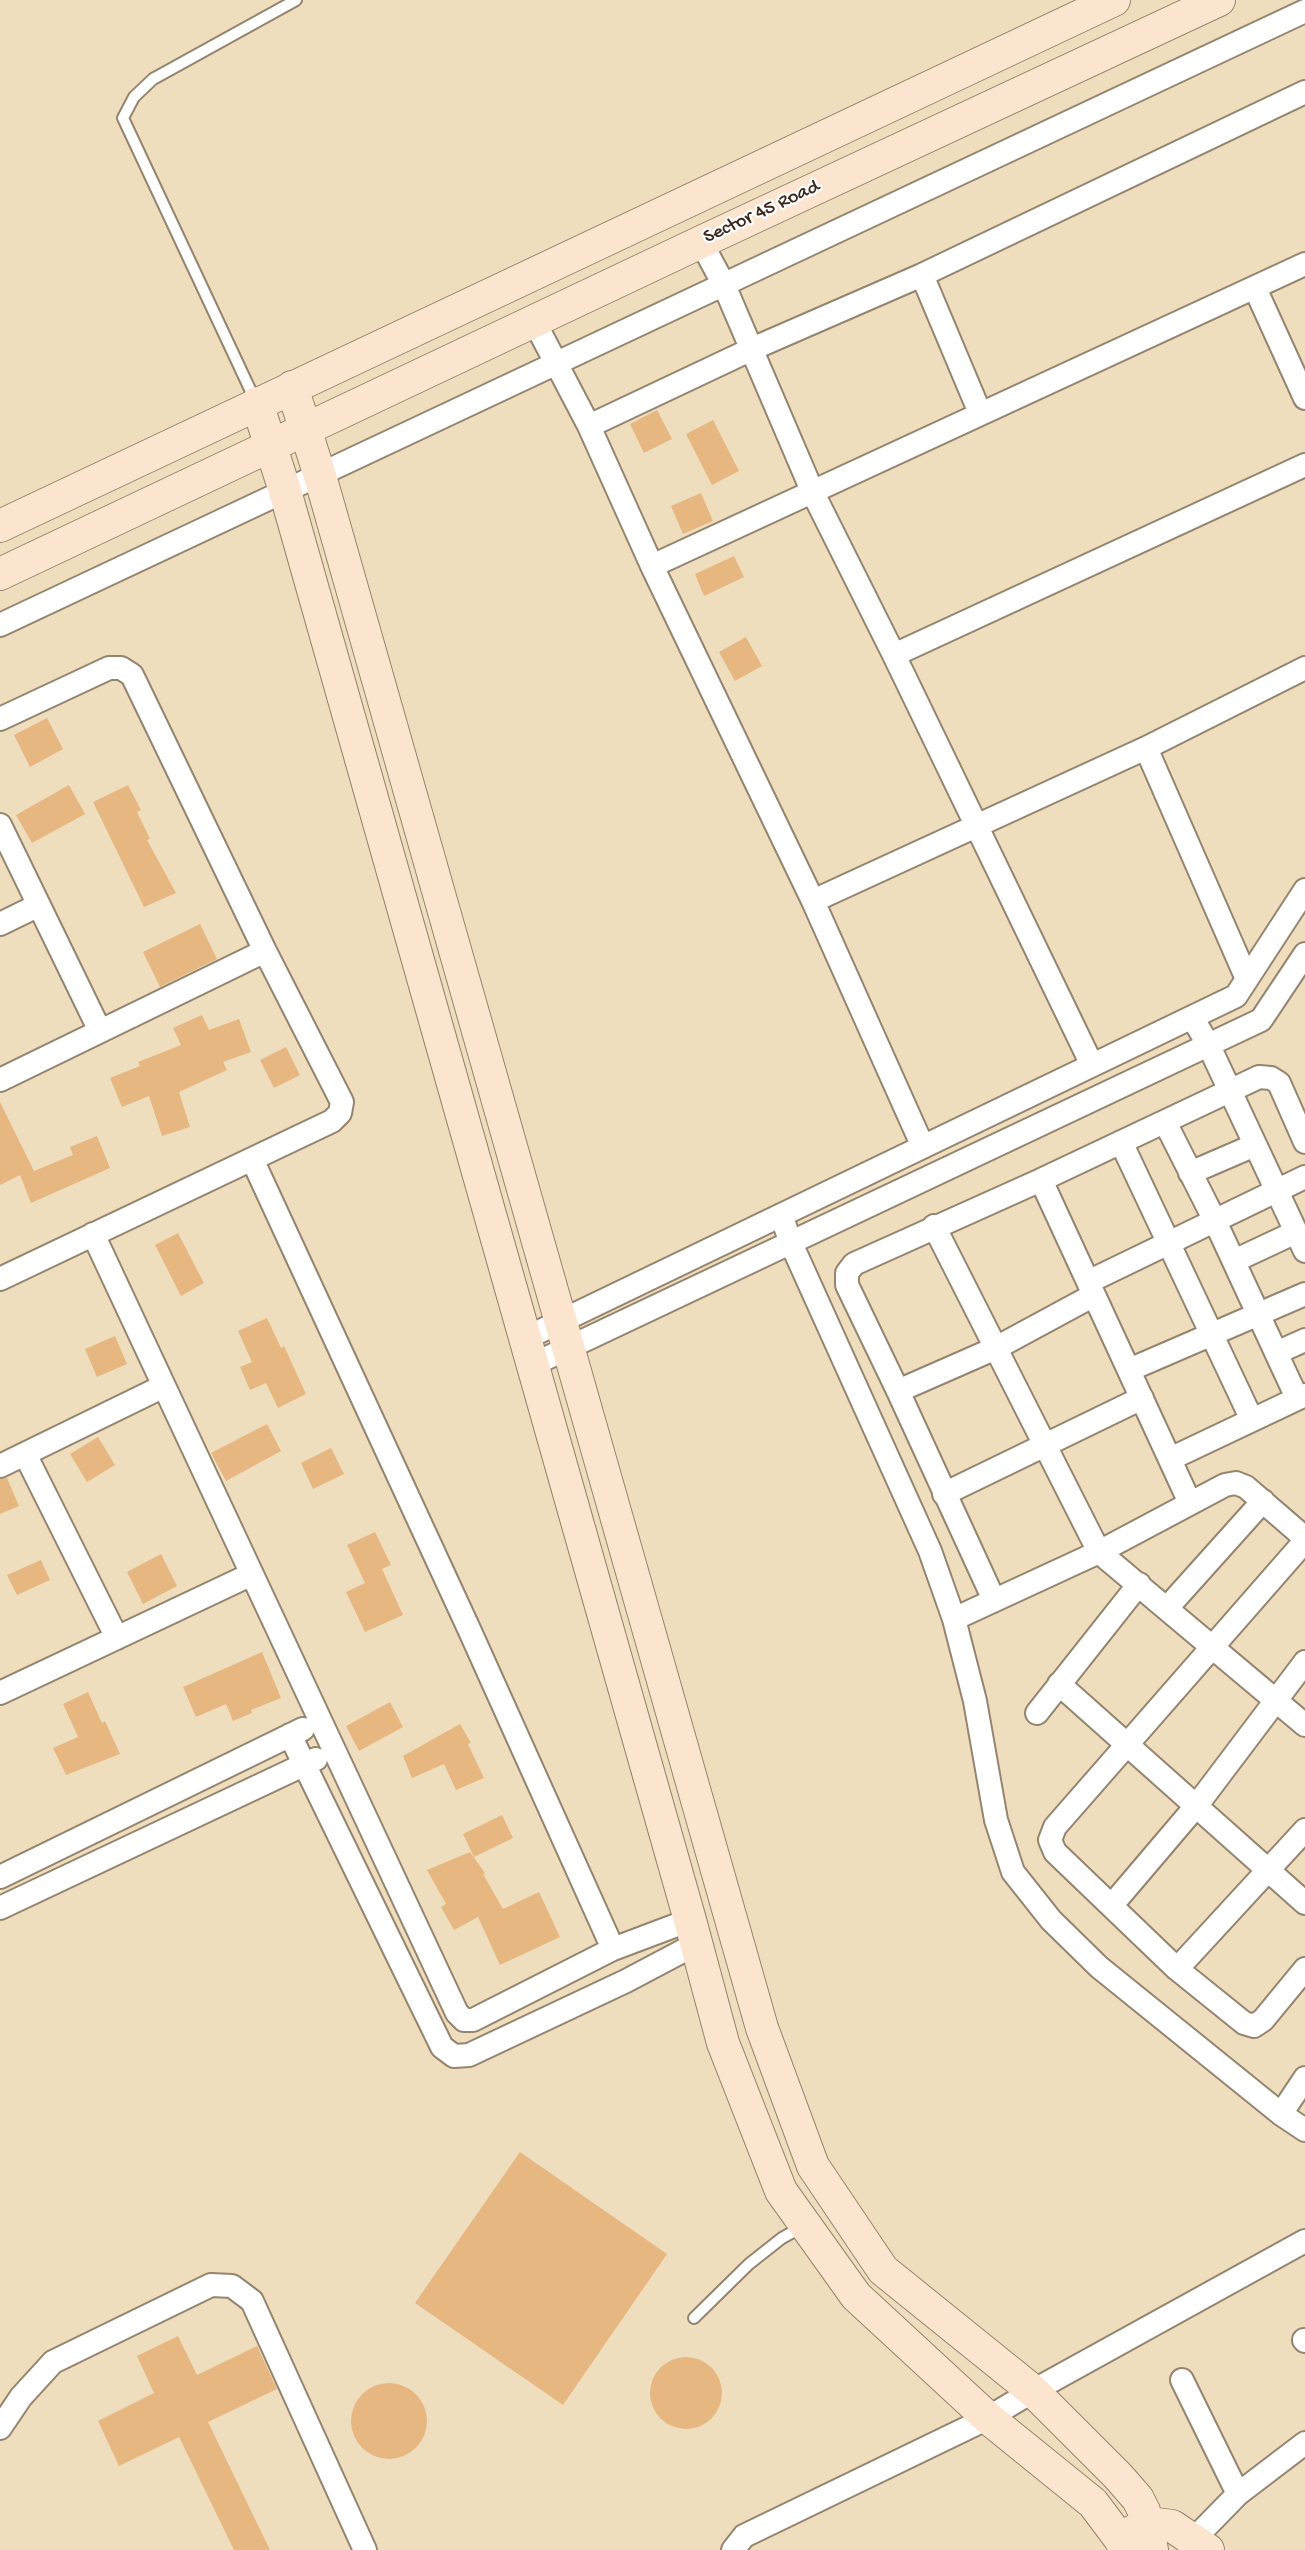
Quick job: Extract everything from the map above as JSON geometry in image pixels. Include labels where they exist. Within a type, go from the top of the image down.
[{"type":"street","points":[[0,526],[1114,0]]},
{"type":"street","name":"Sector 45 Road","points":[[0,573],[1219,0]]},
{"type":"street","points":[[0,625],[1305,11]]},
{"type":"street","points":[[588,426],[752,349],[922,275],[1305,92]]},
{"type":"street","points":[[701,242],[724,285],[813,493],[1092,1065]]},
{"type":"street","points":[[652,566],[1305,264]]},
{"type":"street","points":[[922,275],[980,414]]},
{"type":"street","points":[[1255,288],[1305,398]]},
{"type":"street","points":[[534,321],[588,426],[652,566],[813,901],[923,1147]]},
{"type":"street","points":[[292,387],[320,476],[762,2028],[813,2166],[883,2270],[1032,2391],[1118,2476],[1138,2499],[1150,2537]]},
{"type":"street","points":[[257,404],[285,490],[723,2043],[781,2191],[856,2296],[988,2418],[1094,2503],[1118,2546],[1150,2537],[1172,2526],[1196,2547],[1238,2494],[1305,2443]]},
{"type":"street","points":[[894,655],[1305,465]]},
{"type":"street","points":[[0,719],[109,668],[121,668],[132,675],[265,951],[342,1102],[340,1113],[333,1121],[0,1278]]},
{"type":"street","points":[[813,901],[1146,748],[1305,668]]},
{"type":"street","points":[[1146,748],[1247,980]]},
{"type":"street","points":[[0,825],[100,1032]]},
{"type":"street","points":[[564,1335],[782,1215],[1236,996],[1305,890]]},
{"type":"street","points":[[0,924],[39,905]]},
{"type":"street","points":[[0,1080],[265,951]]},
{"type":"street","points":[[528,1352],[564,1335],[791,1243],[1261,1020],[1305,954]]},
{"type":"street","points":[[1192,1017],[1209,1046],[1228,1091],[1301,1241],[1234,1261]]},
{"type":"street","points":[[994,1600],[847,1285],[847,1273],[854,1264],[1041,1180],[1259,1077],[1271,1078],[1279,1083],[1305,1142]]},
{"type":"street","points":[[1165,1122],[1215,1221],[1276,1353],[1301,1396],[1170,1459]]},
{"type":"street","points":[[1121,1142],[1252,1420]]},
{"type":"street","points":[[1190,1173],[1255,1145]]},
{"type":"street","points":[[252,1159],[469,1629],[613,1949]]},
{"type":"street","points":[[898,1391],[996,1348],[1168,1243],[1305,1177]]},
{"type":"street","points":[[1041,1180],[1190,1503]]},
{"type":"street","points":[[782,1215],[791,1243],[930,1551],[954,1619],[975,1701],[996,1820],[1013,1872],[1051,1920],[1099,1966],[1281,2114],[1305,2130]]},
{"type":"street","points":[[934,1227],[1099,1552],[1305,1725]]},
{"type":"street","points":[[93,1234],[457,2013],[464,2020],[473,2020],[613,1949],[693,1932]]},
{"type":"street","points":[[1129,1370],[1305,1294]]},
{"type":"street","points":[[1276,1353],[1305,1340]]},
{"type":"street","points":[[0,1466],[164,1386]]},
{"type":"street","points":[[944,1494],[1142,1398]]},
{"type":"street","points":[[25,1454],[117,1638]]},
{"type":"street","points":[[954,1619],[1099,1552],[1225,1485],[1236,1483],[1246,1487],[1305,1540],[1055,1827],[1050,1840],[1055,1852],[1177,1969],[1244,2023],[1254,2026],[1263,2020],[1305,1969]]},
{"type":"street","points":[[1167,1608],[1263,1501]]},
{"type":"street","points":[[0,1693],[252,1574]]},
{"type":"street","points":[[1037,1713],[1139,1584]]},
{"type":"street","points":[[1112,1905],[1197,1805],[1305,1662]]},
{"type":"street","points":[[1059,1684],[1305,1903]]},
{"type":"street","points":[[0,1876],[320,1721]]},
{"type":"street","points":[[290,1736],[442,2047],[454,2056],[469,2055],[626,1981],[693,1932]]},
{"type":"street","points":[[0,1908],[334,1750]]},
{"type":"street","points":[[1177,1969],[1305,1830]]},
{"type":"street","points":[[454,2056],[464,2020]]},
{"type":"street","points":[[1281,2114],[1305,2078]]},
{"type":"street","points":[[733,2550],[744,2536],[988,2418],[1032,2391],[1305,2241]]},
{"type":"street","points":[[0,2428],[21,2397],[53,2362],[211,2285],[232,2286],[252,2301],[365,2550]]},
{"type":"street","points":[[1182,2380],[1238,2494]]},
{"type":"lane","points":[[257,404],[123,118],[134,97],[153,79],[296,0]]},
{"type":"lane","points":[[694,2318],[749,2264],[782,2238],[805,2225]]},
{"type":"building","points":[[657,410],[672,439],[644,453],[630,424]]},
{"type":"building","points":[[713,420],[739,471],[712,485],[686,434]]},
{"type":"building","points":[[701,493],[713,521],[683,534],[671,506]]},
{"type":"building","points":[[734,556],[744,577],[704,596],[695,574]]},
{"type":"building","points":[[746,637],[762,666],[735,681],[719,652]]},
{"type":"building","points":[[47,718],[63,749],[30,767],[14,735]]},
{"type":"building","points":[[69,785],[85,814],[32,843],[16,815]]},
{"type":"building","points":[[128,785],[141,810],[137,812],[150,839],[147,840],[176,893],[144,907],[93,802]]},
{"type":"building","points":[[200,924],[217,959],[160,987],[143,952]]},
{"type":"building","points":[[202,1015],[209,1030],[239,1019],[251,1052],[223,1062],[227,1070],[179,1092],[190,1127],[162,1136],[149,1096],[122,1107],[110,1078],[140,1066],[138,1062],[181,1045],[173,1028]]},
{"type":"building","points":[[286,1047],[300,1075],[274,1088],[260,1060]]},
{"type":"building","points":[[0,1102],[34,1171],[73,1155],[70,1147],[97,1136],[110,1168],[31,1203],[20,1175],[0,1185]]},
{"type":"building","points":[[178,1233],[204,1283],[181,1296],[155,1245]]},
{"type":"building","points":[[267,1318],[281,1348],[284,1346],[306,1394],[278,1408],[266,1383],[250,1390],[240,1367],[252,1362],[238,1331]]},
{"type":"building","points":[[115,1336],[127,1364],[97,1377],[85,1349]]},
{"type":"building","points":[[267,1424],[281,1451],[226,1481],[211,1453]]},
{"type":"building","points":[[98,1437],[115,1465],[87,1482],[70,1454]]},
{"type":"building","points":[[331,1448],[344,1474],[313,1489],[301,1463]]},
{"type":"building","points":[[7,1478],[19,1506],[0,1514],[0,1479]]},
{"type":"building","points":[[375,1532],[391,1565],[382,1569],[403,1615],[365,1632],[346,1592],[365,1583],[347,1545]]},
{"type":"building","points":[[161,1554],[177,1586],[143,1604],[127,1572]]},
{"type":"building","points":[[41,1560],[50,1580],[17,1595],[7,1575]]},
{"type":"building","points":[[262,1652],[281,1698],[251,1710],[252,1713],[233,1721],[226,1704],[196,1717],[183,1687]]},
{"type":"building","points":[[88,1692],[102,1723],[105,1721],[120,1754],[66,1775],[53,1748],[78,1737],[63,1704]]},
{"type":"building","points":[[390,1702],[403,1727],[359,1751],[346,1726]]},
{"type":"building","points":[[460,1724],[471,1743],[468,1744],[484,1778],[456,1790],[444,1764],[412,1778],[403,1756]]},
{"type":"building","points":[[502,1815],[513,1838],[474,1857],[463,1834]]},
{"type":"building","points":[[470,1852],[485,1873],[483,1874],[503,1909],[539,1892],[560,1937],[500,1965],[478,1917],[454,1930],[441,1907],[446,1904],[427,1870]]},
{"type":"building","points":[[520,2152],[667,2254],[563,2405],[415,2303]]},
{"type":"building","points":[[178,2336],[197,2375],[257,2346],[277,2389],[208,2422],[270,2550],[234,2550],[179,2437],[119,2466],[98,2421],[154,2393],[137,2356]]},
{"type":"building","points":[[686,2357],[706,2363],[716,2373],[722,2393],[716,2413],[706,2423],[686,2429],[666,2423],[656,2413],[650,2393],[656,2373],[666,2363]]},
{"type":"building","points":[[389,2383],[404,2386],[416,2394],[424,2406],[427,2421],[424,2436],[416,2448],[404,2456],[389,2459],[374,2456],[362,2448],[354,2436],[351,2421],[354,2406],[362,2394],[374,2386]]}]
